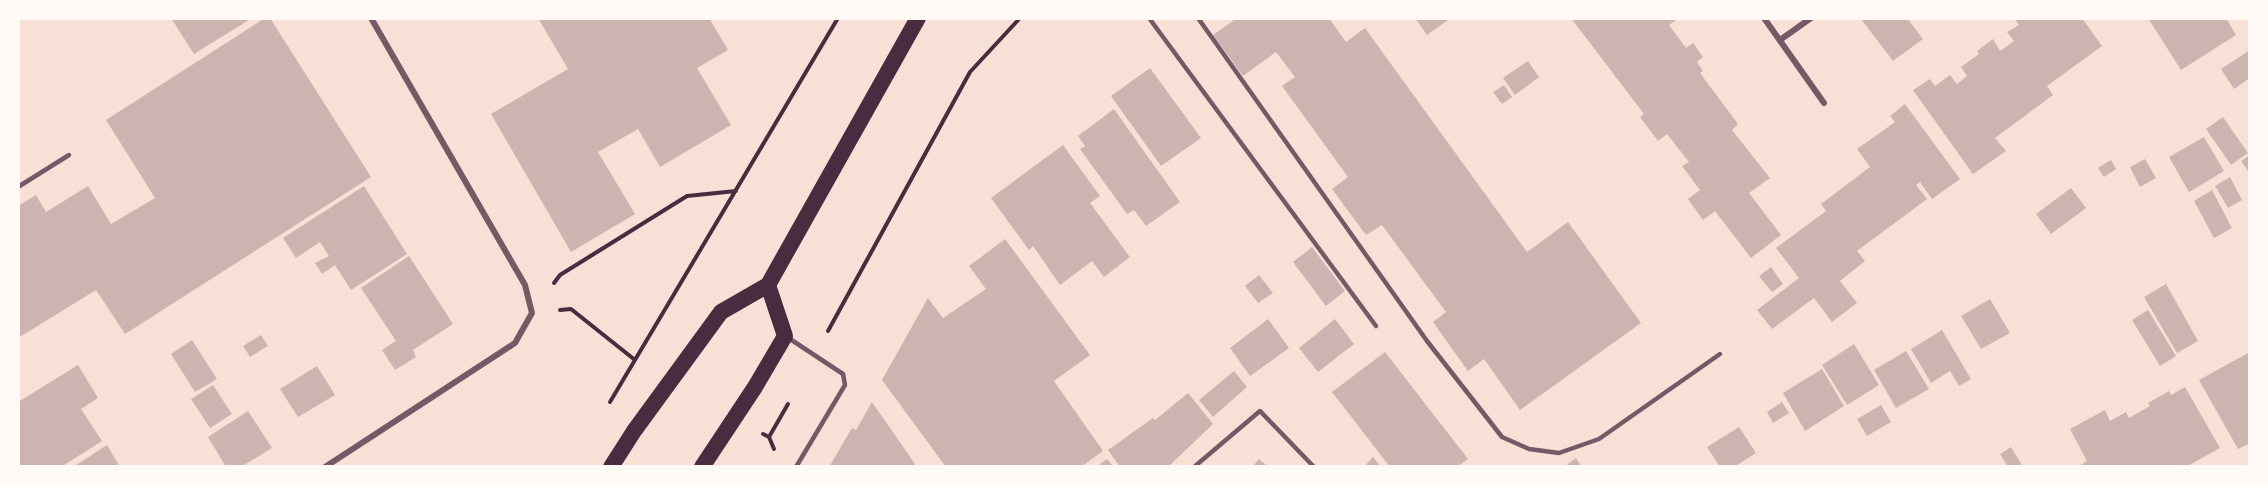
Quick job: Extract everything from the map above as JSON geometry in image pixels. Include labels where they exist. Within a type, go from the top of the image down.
[{"type":"highway","points":[[611,467],[634,431],[721,312],[768,285],[918,18]]},
{"type":"highway","points":[[702,467],[755,387],[784,336],[768,285]]},
{"type":"street","points":[[325,467],[515,343],[532,313],[525,285],[371,18]]},
{"type":"street","points":[[1764,18],[1824,103]]},
{"type":"street","points":[[1780,40],[1810,18]]},
{"type":"lane","points":[[1149,18],[1376,326]]},
{"type":"lane","points":[[1198,18],[1427,341],[1502,437],[1529,449],[1559,453],[1599,439],[1720,354]]},
{"type":"lane","points":[[18,187],[69,155]]},
{"type":"lane","points":[[784,336],[843,374],[845,385],[796,467]]},
{"type":"lane","points":[[1194,467],[1260,411],[1314,467]]},
{"type":"path","points":[[608,405],[838,18]]},
{"type":"path","points":[[830,328],[970,72],[1020,18]]},
{"type":"path","points":[[532,313],[560,275],[687,196],[736,191]]},
{"type":"path","points":[[532,313],[571,309],[634,360]]},
{"type":"path","points":[[770,437],[792,396]]},
{"type":"building","points":[[171,18],[252,18],[194,54]]},
{"type":"building","points":[[265,18],[270,18],[371,177],[125,334],[96,290],[18,338],[18,206],[36,195],[46,212],[88,186],[111,224],[155,198],[106,120]]},
{"type":"building","points":[[538,18],[709,18],[728,50],[697,68],[731,125],[660,167],[638,129],[598,152],[635,214],[571,252],[491,114],[568,69]]},
{"type":"building","points":[[1237,18],[1329,18],[1346,42],[1365,28],[1527,252],[1568,222],[1641,323],[1520,410],[1484,359],[1468,371],[1433,322],[1446,312],[1382,225],[1366,235],[1332,189],[1348,177],[1282,86],[1295,77],[1276,52],[1243,76],[1213,35]]},
{"type":"building","points":[[1415,18],[1451,18],[1427,35]]},
{"type":"building","points":[[1571,18],[1674,18],[1676,20],[1669,25],[1686,48],[1693,43],[1703,57],[1697,62],[1703,71],[1700,73],[1738,124],[1732,130],[1770,178],[1749,193],[1781,235],[1751,258],[1715,211],[1703,220],[1688,199],[1700,190],[1682,166],[1689,162],[1667,134],[1658,141],[1640,117],[1644,114]]},
{"type":"building","points":[[1907,18],[1923,39],[1893,61],[1861,19]]},
{"type":"building","points":[[2014,18],[2082,18],[2102,46],[2047,86],[2053,95],[1995,138],[2006,151],[1973,174],[1913,90],[1930,79],[1935,86],[1950,75],[1957,84],[1967,76],[1961,67],[1979,54],[1977,51],[1993,39],[2000,51],[2014,41],[2007,32],[2019,25]]},
{"type":"building","points":[[2148,18],[2226,18],[2236,35],[2181,70]]},
{"type":"building","points":[[2250,50],[2250,78],[2234,89],[2221,69]]},
{"type":"building","points":[[1528,61],[1539,77],[1515,95],[1503,78]]},
{"type":"building","points":[[1150,68],[1201,138],[1161,166],[1111,96]]},
{"type":"building","points":[[1504,85],[1512,97],[1502,104],[1493,92]]},
{"type":"building","points":[[1905,104],[1960,179],[1932,199],[1920,182],[1916,185],[1927,199],[1857,251],[1865,261],[1840,281],[1857,303],[1832,322],[1814,298],[1772,329],[1757,310],[1799,278],[1776,248],[1826,211],[1821,204],[1870,167],[1857,149],[1895,122],[1890,116]]},
{"type":"building","points":[[1114,109],[1180,202],[1146,226],[1134,210],[1127,214],[1080,149],[1085,146],[1078,136]]},
{"type":"building","points":[[2223,117],[2248,153],[2231,165],[2206,129]]},
{"type":"building","points":[[2204,137],[2224,171],[2189,192],[2169,157]]},
{"type":"building","points":[[1063,145],[1100,196],[1090,203],[1130,257],[1104,277],[1092,261],[1060,285],[1033,246],[1029,250],[991,198]]},
{"type":"building","points":[[2250,155],[2250,169],[2248,171],[2241,161]]},
{"type":"building","points":[[2145,159],[2156,178],[2140,187],[2130,167]]},
{"type":"building","points":[[2111,160],[2116,169],[2104,177],[2098,168]]},
{"type":"building","points":[[2230,177],[2242,200],[2228,208],[2215,186]]},
{"type":"building","points":[[364,186],[407,254],[351,290],[335,265],[322,274],[315,263],[329,256],[320,242],[296,258],[283,238]]},
{"type":"building","points":[[2071,188],[2086,208],[2051,234],[2036,214]]},
{"type":"building","points":[[2212,190],[2232,228],[2214,238],[2194,201]]},
{"type":"building","points":[[1005,239],[1090,355],[1054,381],[1103,451],[1081,467],[946,467],[882,380],[928,298],[943,318],[986,289],[969,266]]},
{"type":"building","points":[[1312,247],[1345,291],[1326,306],[1293,262]]},
{"type":"building","points":[[409,256],[453,324],[413,350],[416,357],[395,370],[382,350],[396,341],[361,288]]},
{"type":"building","points":[[1771,267],[1783,284],[1772,292],[1759,276]]},
{"type":"building","points":[[1259,275],[1273,293],[1258,303],[1245,286]]},
{"type":"building","points":[[2166,284],[2198,341],[2177,353],[2144,297]]},
{"type":"building","points":[[1990,299],[2010,333],[1981,349],[1961,316]]},
{"type":"building","points":[[2148,310],[2176,356],[2160,366],[2132,320]]},
{"type":"building","points":[[1268,319],[1289,348],[1250,376],[1230,348]]},
{"type":"building","points":[[1335,319],[1354,344],[1318,372],[1299,348]]},
{"type":"building","points":[[1942,330],[1971,379],[1959,386],[1950,371],[1931,383],[1911,349]]},
{"type":"building","points":[[261,335],[268,346],[250,357],[243,346]]},
{"type":"building","points":[[192,340],[217,379],[195,392],[171,354]]},
{"type":"building","points":[[1854,344],[1879,385],[1847,405],[1822,365]]},
{"type":"building","points":[[1906,351],[1929,389],[1896,408],[1874,370]]},
{"type":"building","points":[[1385,352],[1468,459],[1457,467],[1390,467],[1332,392]]},
{"type":"building","points":[[2250,352],[2250,443],[2238,449],[2199,380]]},
{"type":"building","points":[[78,365],[98,398],[81,409],[102,441],[61,467],[18,467],[18,402]]},
{"type":"building","points":[[317,366],[335,395],[298,417],[280,389]]},
{"type":"building","points":[[1822,369],[1844,406],[1805,431],[1783,393]]},
{"type":"building","points":[[1234,371],[1247,387],[1213,417],[1199,400]]},
{"type":"building","points":[[213,385],[232,414],[210,428],[191,399]]},
{"type":"building","points":[[2185,387],[2220,448],[2186,467],[2077,467],[2087,461],[2070,429],[2105,410],[2110,421],[2126,412],[2129,418],[2150,406],[2148,403],[2169,391],[2171,395]]},
{"type":"building","points":[[1188,393],[1213,424],[1168,467],[1120,467],[1108,450],[1153,418],[1155,420]]},
{"type":"building","points":[[872,402],[915,464],[914,467],[829,467],[852,428],[856,430]]},
{"type":"building","points":[[1782,402],[1789,413],[1773,423],[1767,412]]},
{"type":"building","points":[[1881,405],[1891,422],[1867,436],[1857,419]]},
{"type":"building","points":[[248,411],[272,448],[241,467],[226,467],[208,437]]},
{"type":"building","points":[[1739,427],[1756,453],[1734,467],[1720,467],[1707,447]]},
{"type":"building","points":[[107,445],[120,467],[73,467]]},
{"type":"building","points":[[2011,447],[2023,467],[2008,467],[2000,454]]},
{"type":"building","points":[[1373,457],[1381,467],[1364,467]]},
{"type":"building","points":[[1576,458],[1582,467],[1564,467]]},
{"type":"building","points":[[1107,459],[1114,467],[1096,467]]},
{"type":"building","points":[[1259,459],[1268,467],[1252,467]]}]
